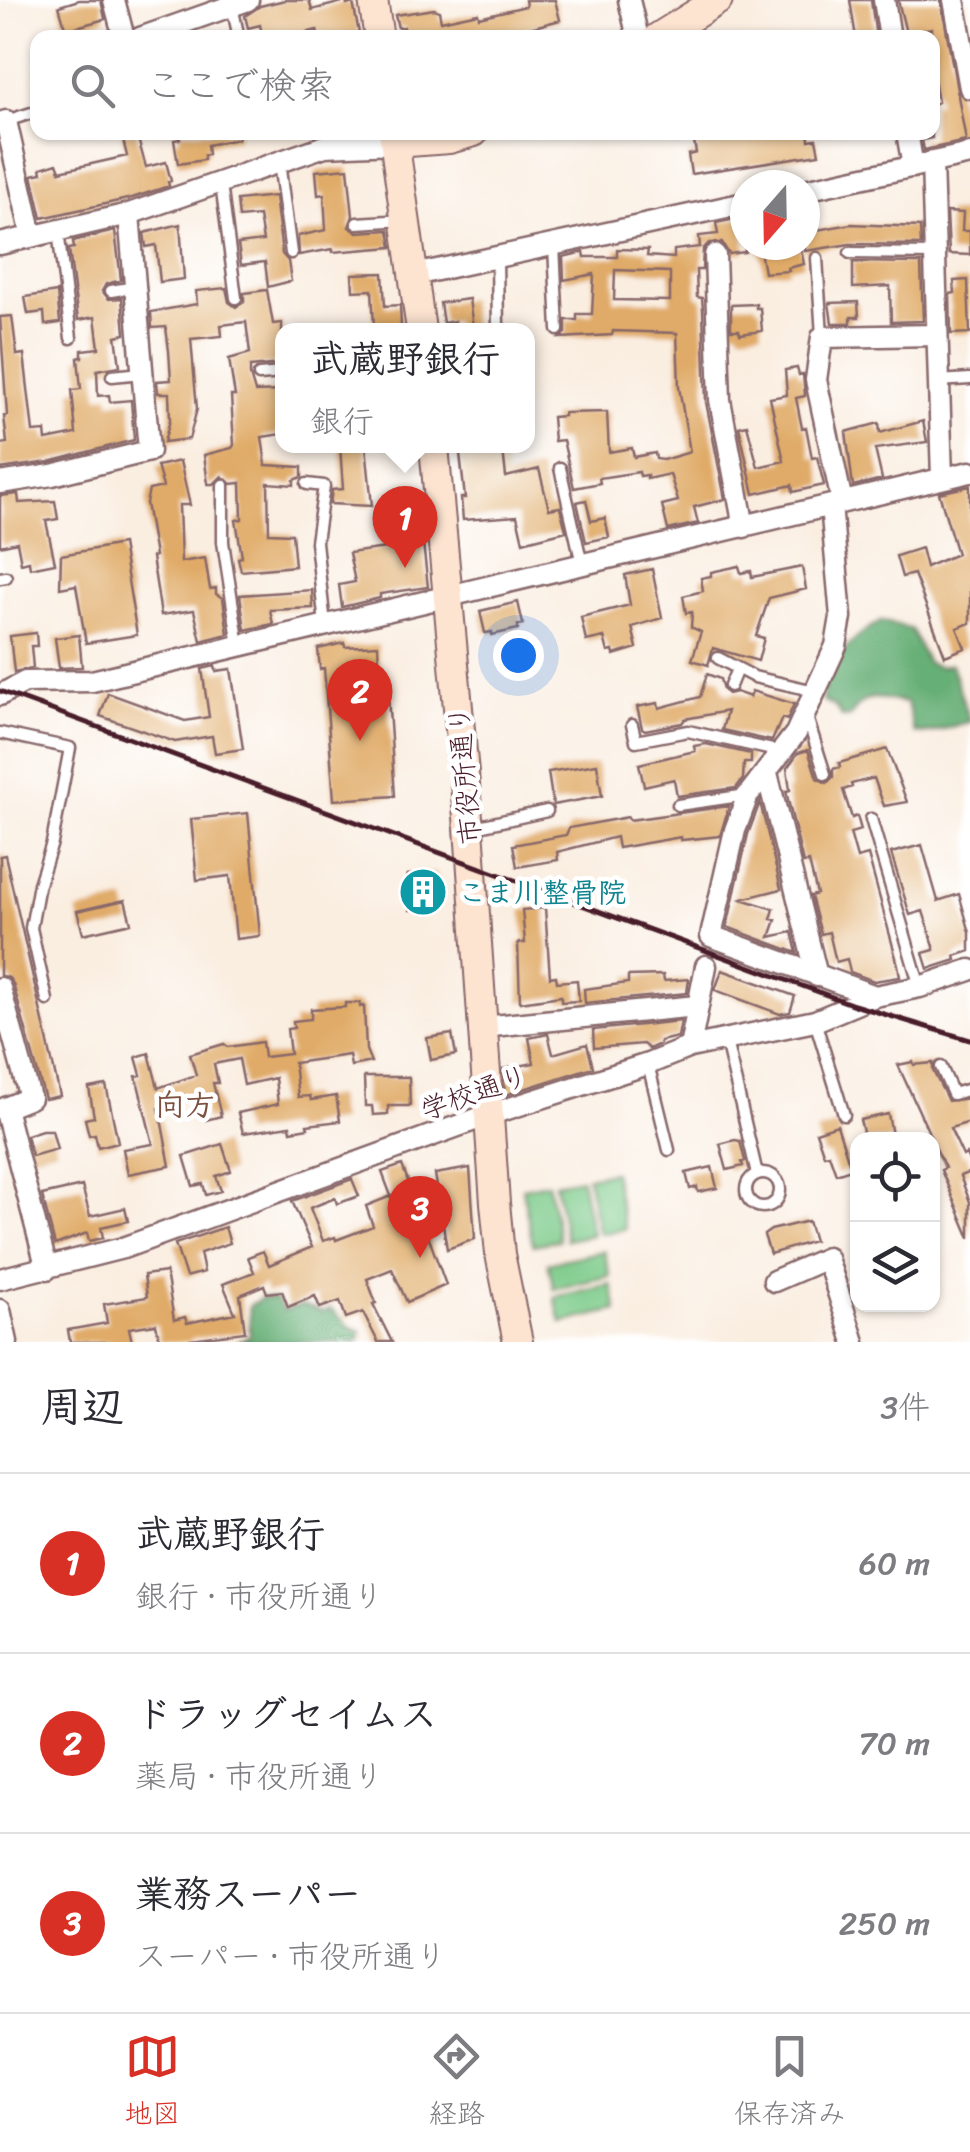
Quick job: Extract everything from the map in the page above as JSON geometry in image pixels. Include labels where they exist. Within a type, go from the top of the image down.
[{"type":"street","points":[[114,0],[122,30]]},
{"type":"street","points":[[373,0],[378,30]]},
{"type":"street","points":[[629,0],[636,30]]},
{"type":"street","points":[[884,0],[889,30]]},
{"type":"street","points":[[954,0],[970,88]]},
{"type":"street","points":[[669,30],[712,1]]},
{"type":"street","points":[[163,30],[240,3]]},
{"type":"street","points":[[3,122],[32,236]]},
{"type":"street","points":[[0,244],[129,214],[325,146],[377,140]]},
{"type":"street","points":[[394,140],[420,323]]},
{"type":"street","points":[[911,140],[923,164],[935,254],[942,478]]},
{"type":"street","points":[[820,187],[970,154]]},
{"type":"street","points":[[414,275],[730,206]]},
{"type":"street","points":[[0,482],[52,475],[148,451],[129,214]]},
{"type":"street","points":[[715,255],[720,400],[744,527]]},
{"type":"street","points":[[875,996],[711,936],[735,830],[748,795],[767,774],[806,714],[836,646],[841,616],[836,503],[816,380],[822,337],[937,335]]},
{"type":"street","name":"市役所通り","points":[[435,453],[469,828],[500,1254],[518,1342]]},
{"type":"street","points":[[0,695],[25,682],[92,681],[970,472]]},
{"type":"street","points":[[767,774],[817,976]]},
{"type":"street","points":[[690,1047],[706,966]]},
{"type":"street","name":"学校通り","points":[[0,1279],[123,1248],[488,1115],[690,1047],[815,1020],[875,996],[920,987],[970,970]]},
{"type":"street","points":[[0,988],[30,1098],[5,1108],[47,1269]]},
{"type":"street","points":[[482,1027],[697,1006]]},
{"type":"street","points":[[774,1281],[827,1258],[854,1342]]},
{"type":"street","points":[[0,1310],[7,1342]]},
{"type":"lane","points":[[239,30],[240,3]]},
{"type":"lane","points":[[3,122],[30,113]]},
{"type":"lane","points":[[279,162],[291,253]]},
{"type":"lane","points":[[221,184],[236,298]]},
{"type":"lane","points":[[357,224],[406,220]]},
{"type":"lane","points":[[58,230],[71,338]]},
{"type":"lane","points":[[554,245],[558,330]]},
{"type":"lane","points":[[850,254],[935,254]]},
{"type":"lane","points":[[497,257],[498,323]]},
{"type":"lane","points":[[817,260],[822,337]]},
{"type":"lane","points":[[111,291],[136,287]]},
{"type":"lane","points":[[112,376],[142,373]]},
{"type":"lane","points":[[259,376],[275,374]]},
{"type":"lane","points":[[938,380],[970,379]]},
{"type":"lane","points":[[560,468],[582,564]]},
{"type":"lane","points":[[307,484],[324,486],[310,541],[325,626]]},
{"type":"lane","points":[[224,486],[223,542],[239,647]]},
{"type":"lane","points":[[718,658],[754,677],[816,691]]},
{"type":"lane","points":[[730,686],[737,669]]},
{"type":"lane","points":[[806,714],[825,774]]},
{"type":"lane","points":[[632,725],[636,741],[688,731],[782,753]]},
{"type":"lane","points":[[0,733],[70,748],[31,928],[47,1000]]},
{"type":"lane","points":[[678,805],[748,795]]},
{"type":"lane","points":[[469,828],[547,811]]},
{"type":"lane","points":[[871,819],[920,987]]},
{"type":"lane","points":[[815,1020],[844,1115]]},
{"type":"lane","points":[[725,1040],[756,1174]]},
{"type":"lane","points":[[648,1064],[668,1150]]},
{"type":"lane","points":[[941,1067],[953,1094],[970,1089]]},
{"type":"green space","points":[[881,621],[911,629],[927,663],[940,667],[951,664],[970,722],[935,732],[914,733],[907,703],[868,699],[850,717],[842,717],[835,707],[823,701],[823,689],[833,665],[850,644]]},
{"type":"green space","points":[[613,1172],[625,1229],[599,1234],[587,1177]]},
{"type":"green space","points":[[581,1178],[592,1235],[566,1240],[555,1183]]},
{"type":"green space","points":[[548,1183],[559,1240],[533,1245],[522,1188]]},
{"type":"green space","points":[[604,1251],[610,1276],[554,1289],[548,1263]]},
{"type":"green space","points":[[611,1284],[617,1310],[561,1323],[555,1297]]},
{"type":"green space","points":[[262,1298],[276,1299],[284,1311],[302,1305],[323,1312],[331,1309],[349,1326],[361,1331],[359,1342],[237,1342],[250,1336],[249,1306]]},
{"type":"building","points":[[79,0],[101,0],[105,19],[66,30],[59,6]]},
{"type":"building","points":[[309,0],[312,10],[346,1],[347,5],[353,3],[358,30],[261,30],[260,25],[248,28],[245,16],[260,6]]},
{"type":"building","points":[[525,0],[555,0],[560,20],[522,30],[405,30],[398,28],[395,15],[434,9],[439,11],[441,21],[526,6]]},
{"type":"building","points":[[850,0],[871,0],[875,30],[855,30]]},
{"type":"building","points":[[898,0],[941,0],[966,141],[924,150],[922,140],[940,140],[940,30],[905,30]]},
{"type":"building","points":[[123,140],[138,140],[146,167],[166,162],[169,186],[42,218],[32,175],[42,173],[41,168],[57,163],[60,171],[127,156]]},
{"type":"building","points":[[174,140],[233,140],[207,145],[204,160],[178,164]]},
{"type":"building","points":[[694,140],[816,140],[819,154],[691,174],[688,155],[696,153]]},
{"type":"building","points":[[348,168],[353,216],[349,227],[357,232],[389,230],[392,247],[333,249],[299,255],[298,236],[326,230],[324,194],[318,195],[316,171]]},
{"type":"building","points":[[275,196],[282,254],[288,261],[291,281],[268,287],[265,262],[241,265],[238,244],[263,241],[259,216],[239,218],[237,200]]},
{"type":"building","points":[[947,212],[963,213],[962,231],[970,231],[970,255],[949,254]]},
{"type":"building","points":[[730,220],[730,254],[722,243],[709,243],[703,249],[702,270],[696,270],[697,297],[702,298],[703,310],[706,402],[725,499],[694,507],[698,523],[668,530],[662,505],[678,501],[670,474],[647,479],[647,475],[640,476],[639,472],[599,478],[600,483],[574,488],[563,440],[554,441],[552,417],[607,412],[609,452],[632,448],[634,457],[655,453],[656,459],[663,460],[690,452],[679,387],[677,333],[613,331],[612,335],[560,338],[566,333],[566,320],[577,320],[577,314],[592,314],[594,274],[564,280],[563,257],[584,252],[585,257],[617,257],[617,249],[648,250],[647,256],[674,258],[674,250],[700,247],[699,236],[718,234],[716,223]],"holes":[[[615,270],[670,272],[670,301],[614,300]]]},
{"type":"building","points":[[180,224],[184,279],[160,282],[156,245],[146,247],[144,233]]},
{"type":"building","points":[[851,224],[920,227],[921,245],[850,244],[820,249],[820,229]]},
{"type":"building","points":[[115,231],[121,280],[106,284],[102,291],[109,299],[122,298],[125,334],[116,336],[120,366],[97,370],[98,396],[109,395],[110,402],[131,400],[134,440],[49,462],[0,469],[0,444],[7,443],[7,415],[0,317],[12,316],[17,355],[24,354],[33,432],[45,431],[46,440],[76,434],[72,390],[81,389],[78,358],[82,357],[82,350],[99,348],[95,317],[78,320],[69,249],[74,248],[73,241]]},
{"type":"building","points":[[762,260],[803,260],[804,264],[788,268],[789,271],[764,273]]},
{"type":"building","points":[[853,262],[921,263],[923,321],[891,322],[890,286],[853,288]]},
{"type":"building","points":[[383,273],[385,306],[400,305],[401,323],[374,323],[372,290],[353,291],[352,274]]},
{"type":"building","points":[[968,280],[970,333],[951,334],[950,294],[955,293],[954,281]]},
{"type":"building","points":[[226,288],[229,302],[236,307],[244,302],[244,293],[267,290],[275,324],[275,365],[250,367],[250,375],[255,392],[275,391],[275,435],[262,437],[266,465],[302,467],[302,477],[294,480],[294,485],[268,483],[269,533],[292,534],[295,566],[241,571],[236,520],[242,519],[241,483],[231,484],[222,476],[208,484],[204,455],[234,445],[231,396],[235,396],[229,359],[250,353],[246,322],[221,325],[222,336],[191,339],[197,409],[189,439],[164,442],[170,420],[169,393],[158,393],[157,381],[171,380],[169,351],[166,327],[152,328],[151,312],[197,304],[196,291]]},
{"type":"building","points":[[57,292],[60,323],[45,325],[44,312],[28,314],[25,297]]},
{"type":"building","points":[[469,299],[472,323],[443,323],[440,303]]},
{"type":"building","points":[[858,302],[859,317],[851,317],[851,323],[832,323],[829,303]]},
{"type":"building","points":[[756,304],[760,308],[762,331],[740,334],[739,330],[731,330],[731,305]]},
{"type":"building","points":[[797,368],[799,375],[803,374],[805,396],[796,398],[802,428],[806,427],[812,458],[817,457],[824,485],[793,492],[792,485],[754,494],[739,427],[747,425],[758,467],[784,461],[770,398],[787,395],[785,370]]},
{"type":"building","points":[[923,421],[927,442],[875,449],[882,479],[853,486],[846,432],[879,423],[880,433]]},
{"type":"building","points":[[340,453],[367,453],[372,506],[330,504],[332,490],[343,489]]},
{"type":"building","points":[[503,453],[506,477],[539,469],[549,509],[560,507],[566,531],[523,542],[517,516],[463,520],[460,454]]},
{"type":"building","points":[[180,461],[190,505],[179,505],[181,562],[205,558],[210,589],[216,588],[216,594],[223,598],[228,634],[201,641],[194,610],[161,615],[152,557],[155,556],[146,503],[149,490],[163,487],[157,466]]},
{"type":"building","points":[[970,486],[970,623],[957,628],[965,648],[945,656],[914,574],[902,577],[896,556],[921,548],[926,567],[957,554],[939,493]]},
{"type":"building","points":[[18,494],[19,503],[55,501],[58,519],[46,521],[55,563],[30,568],[29,561],[21,563],[17,542],[0,546],[0,496]]},
{"type":"building","points":[[586,500],[591,521],[605,518],[609,537],[586,542],[577,502]]},
{"type":"building","points":[[423,543],[428,587],[380,594],[380,598],[342,607],[339,585],[355,582],[349,553]]},
{"type":"building","points":[[122,544],[137,635],[86,643],[76,585],[60,588],[61,555]]},
{"type":"building","points":[[739,566],[741,573],[751,571],[752,577],[802,567],[806,589],[769,598],[756,636],[764,638],[758,661],[713,648],[708,665],[692,660],[701,632],[691,627],[692,612],[686,613],[683,596],[703,591],[701,578],[711,576],[711,572]]},
{"type":"building","points":[[652,569],[662,618],[632,627],[637,648],[614,655],[613,651],[608,652],[604,637],[586,641],[581,617],[630,605],[625,575]]},
{"type":"building","points":[[312,590],[313,608],[270,610],[273,624],[245,630],[240,595]]},
{"type":"building","points":[[518,602],[523,624],[518,629],[485,633],[480,611]]},
{"type":"building","points":[[36,633],[37,646],[31,646],[33,668],[14,672],[10,636]]},
{"type":"building","points":[[79,635],[82,667],[59,668],[55,638]]},
{"type":"building","points":[[344,643],[345,647],[378,645],[380,682],[387,681],[395,796],[334,800],[324,668],[320,669],[318,649]]},
{"type":"building","points":[[215,666],[216,671],[231,669],[243,749],[215,753],[212,736],[175,742],[100,716],[108,693],[185,721],[209,717],[202,669]]},
{"type":"building","points":[[707,674],[720,679],[728,694],[736,692],[750,697],[752,691],[794,704],[787,720],[782,718],[772,741],[722,730],[727,711],[642,728],[637,707],[658,703],[659,708],[700,697]]},
{"type":"building","points":[[706,744],[751,754],[751,763],[744,763],[743,779],[736,788],[677,796],[674,779],[644,786],[639,764],[695,751],[694,746]]},
{"type":"building","points":[[887,749],[907,802],[884,806],[874,778],[843,790],[852,818],[857,816],[861,830],[850,833],[857,858],[868,855],[900,977],[874,981],[850,972],[847,959],[836,962],[829,932],[821,934],[811,896],[817,894],[809,862],[803,863],[786,791],[790,790],[787,768],[798,753],[808,750],[817,778],[827,783],[839,763]]},
{"type":"building","points":[[597,764],[602,796],[553,805],[548,772]]},
{"type":"building","points":[[760,802],[781,889],[742,899],[774,909],[771,919],[776,920],[770,937],[792,932],[797,953],[727,927],[748,834]]},
{"type":"building","points":[[729,806],[720,836],[681,837],[618,848],[616,837],[557,852],[558,860],[517,867],[513,845],[566,835],[569,828]]},
{"type":"building","points":[[248,813],[260,936],[236,939],[230,876],[197,880],[191,819]]},
{"type":"building","points":[[922,845],[938,901],[959,894],[970,933],[970,951],[928,969],[923,953],[934,950],[934,946],[923,911],[910,915],[891,853]]},
{"type":"building","points":[[5,855],[60,1096],[45,1099],[13,984],[0,975],[0,856]]},
{"type":"building","name":"こま川整骨院","points":[[436,873],[438,908],[410,910],[407,875]]},
{"type":"building","points":[[125,900],[131,923],[83,934],[77,911]]},
{"type":"building","points":[[545,908],[550,977],[556,976],[557,982],[577,980],[579,1001],[561,1002],[561,996],[520,1002],[518,943],[525,943],[522,910]]},
{"type":"building","points":[[722,970],[795,996],[790,1012],[780,1014],[715,990]]},
{"type":"building","points":[[663,975],[664,981],[689,979],[687,993],[585,1003],[584,989],[628,983],[628,976]]},
{"type":"building","points":[[345,1003],[364,1006],[366,1050],[371,1062],[351,1066],[349,1055],[294,1063],[298,1097],[310,1096],[311,1100],[336,1096],[340,1121],[291,1131],[290,1126],[243,1133],[238,1113],[278,1104],[275,1078],[244,1085],[239,1059],[214,1064],[218,1083],[213,1083],[221,1116],[206,1120],[199,1094],[159,1108],[170,1166],[128,1174],[123,1149],[153,1144],[136,1076],[141,1075],[136,1057],[149,1053],[158,1088],[196,1075],[190,1054],[224,1044],[228,1047],[262,1042],[264,1057],[290,1054],[287,1029],[294,1028],[293,1021],[311,1019],[311,1009],[345,1007]]},
{"type":"building","points":[[681,1021],[678,1037],[660,1041],[649,1049],[643,1044],[594,1048],[593,1030]]},
{"type":"building","points":[[452,1034],[456,1055],[431,1060],[427,1038]]},
{"type":"building","points":[[548,1034],[553,1054],[587,1044],[593,1067],[505,1095],[503,1069],[534,1063],[529,1038]]},
{"type":"building","points":[[933,1063],[948,1101],[970,1098],[970,1122],[950,1128],[970,1163],[970,1172],[960,1176],[970,1202],[970,1238],[941,1170],[945,1168],[940,1157],[940,1132],[929,1132],[898,1065]]},
{"type":"building","points":[[364,1077],[409,1077],[410,1106],[388,1106],[388,1114],[373,1115],[372,1106],[365,1106]]},
{"type":"building","points":[[106,1085],[118,1142],[98,1147],[95,1134],[89,1135],[85,1119],[94,1117],[89,1088]]},
{"type":"building","points":[[888,1114],[891,1132],[863,1132],[860,1120]]},
{"type":"building","points":[[837,1125],[850,1169],[836,1174],[816,1132]]},
{"type":"building","points":[[52,1130],[57,1149],[32,1156],[26,1135]]},
{"type":"building","points":[[740,1141],[745,1161],[743,1166],[727,1170],[720,1144]]},
{"type":"building","points":[[222,1144],[231,1171],[216,1176],[221,1191],[206,1195],[203,1184],[193,1186],[184,1156]]},
{"type":"building","points":[[402,1165],[411,1189],[398,1194],[409,1225],[422,1219],[446,1285],[407,1302],[392,1269],[367,1279],[376,1303],[373,1304],[392,1342],[378,1342],[363,1312],[346,1318],[340,1301],[320,1308],[315,1296],[288,1307],[282,1291],[267,1293],[264,1285],[240,1295],[245,1332],[190,1339],[191,1342],[160,1342],[156,1324],[129,1328],[132,1342],[70,1342],[68,1330],[107,1323],[104,1304],[147,1297],[144,1275],[166,1272],[174,1320],[185,1317],[187,1323],[235,1313],[223,1284],[254,1272],[248,1257],[263,1251],[269,1265],[312,1247],[292,1201],[352,1179],[359,1196],[337,1204],[335,1198],[310,1208],[323,1241],[335,1237],[336,1240],[373,1226],[366,1206],[391,1196],[382,1172]]},
{"type":"building","points":[[712,1167],[717,1188],[698,1192],[697,1187],[690,1189],[686,1173]]},
{"type":"building","points":[[470,1168],[475,1239],[447,1249],[435,1174]]},
{"type":"building","points":[[82,1186],[90,1216],[125,1208],[128,1221],[101,1227],[103,1238],[89,1241],[87,1233],[55,1245],[42,1195]]},
{"type":"building","points":[[808,1221],[814,1241],[770,1254],[764,1235]]},
{"type":"building","points":[[225,1227],[230,1243],[200,1253],[204,1272],[186,1277],[175,1244]]},
{"type":"railway","points":[[0,691],[854,1005],[970,1040]]},
{"type":"place","name":"武蔵野銀行","points":[[405,568]]},
{"type":"place","name":"ドラッグセイムス","points":[[360,741]]},
{"type":"place","name":"こま川整骨院","points":[[423,892]]},
{"type":"place","name":"業務スーパー","points":[[420,1258]]},
{"type":"district","name":"向方","points":[[185,1105]]}]
